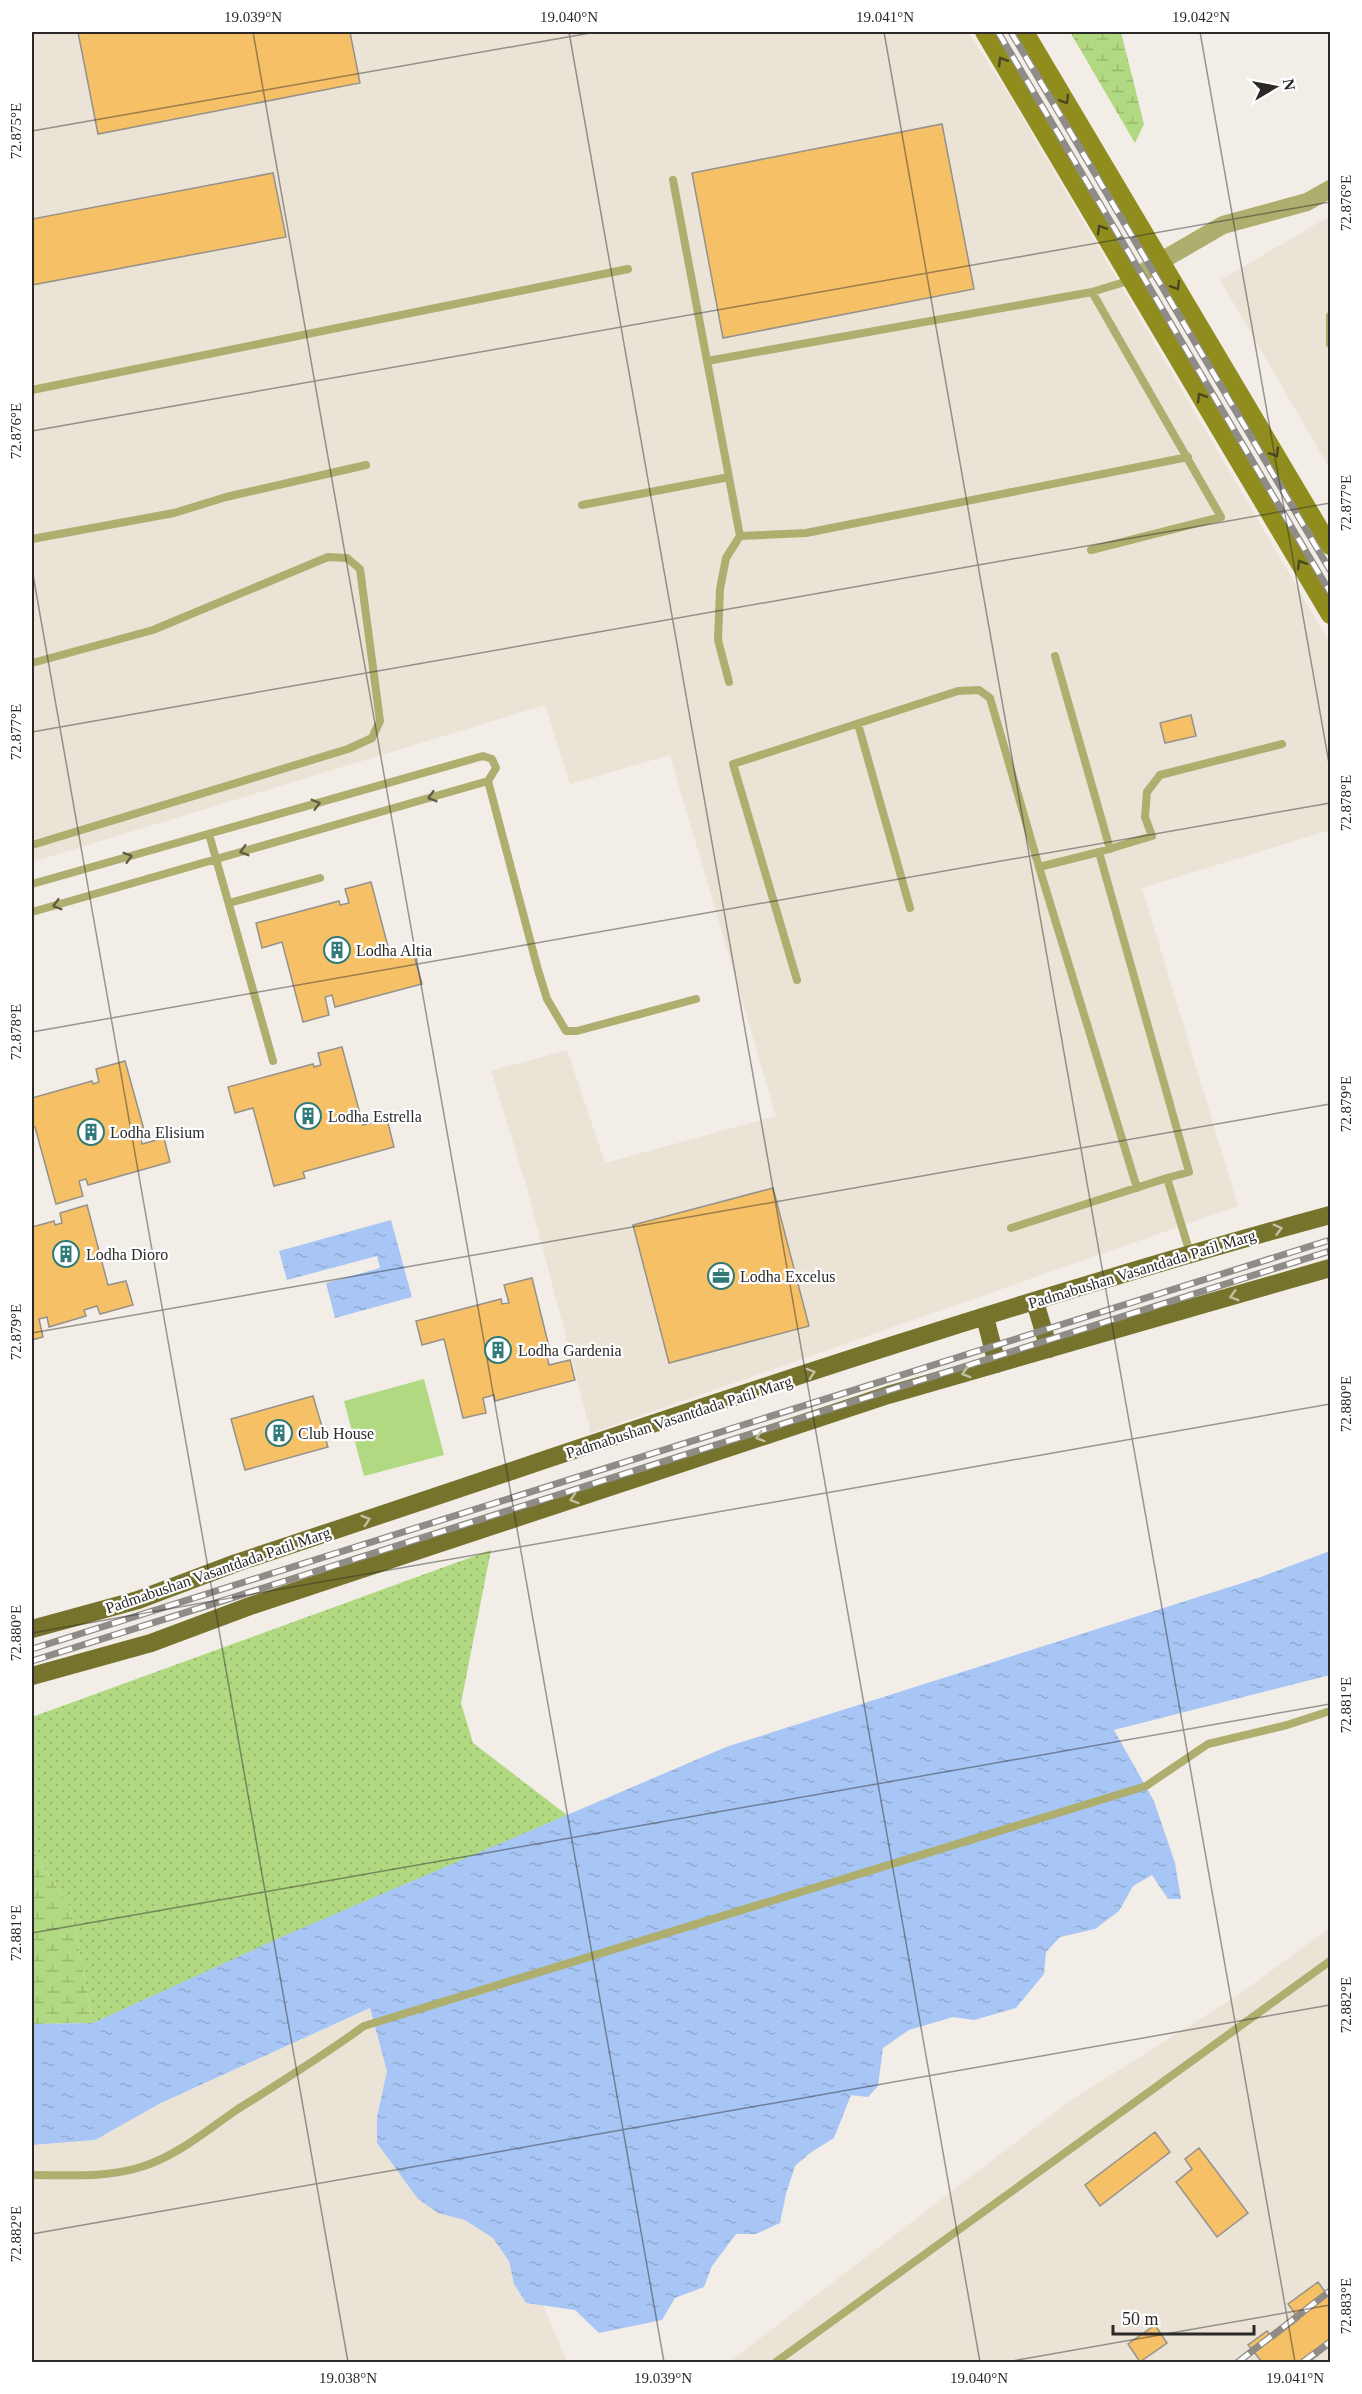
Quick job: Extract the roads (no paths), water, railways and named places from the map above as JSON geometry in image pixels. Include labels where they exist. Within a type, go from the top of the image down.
[{"type":"main road","points":[[984,32],[1330,615]]},
{"type":"main road","points":[[1025,32],[1330,546]]},
{"type":"main road","name":"Padmabushan Vasantdada Patil Marg","points":[[32,1629],[138,1600],[236,1563],[985,1317],[1190,1253],[1330,1215]]},
{"type":"main road","points":[[32,1676],[151,1643],[250,1606],[888,1395],[1330,1268]]},
{"type":"main road","points":[[1035,1302],[1048,1349]]},
{"type":"main road","points":[[985,1317],[997,1364]]},
{"type":"street","points":[[1131,280],[1223,225],[1307,202],[1330,189]]},
{"type":"lane","points":[[673,180],[740,536],[726,558],[720,589],[717,640],[729,682]]},
{"type":"lane","points":[[32,390],[628,269]]},
{"type":"lane","points":[[707,361],[1092,292],[1131,280]]},
{"type":"lane","points":[[1090,550],[1221,517],[1092,292]]},
{"type":"lane","points":[[1330,316],[1330,344]]},
{"type":"lane","points":[[740,536],[806,533],[1188,457]]},
{"type":"lane","points":[[32,539],[174,513],[226,497],[366,465]]},
{"type":"lane","points":[[582,505],[729,477]]},
{"type":"lane","points":[[32,663],[153,630],[328,557],[347,558],[360,569],[380,721],[372,738],[348,749],[32,845]]},
{"type":"lane","points":[[1055,656],[1110,849]]},
{"type":"lane","points":[[797,980],[733,764],[958,691],[979,690],[990,698],[1137,1188]]},
{"type":"lane","points":[[858,724],[910,908]]},
{"type":"lane","points":[[1039,867],[1152,836],[1145,817],[1147,792],[1160,776],[1282,744]]},
{"type":"lane","points":[[32,884],[483,756],[492,759],[496,768],[488,781],[32,912]]},
{"type":"lane","points":[[488,781],[541,980],[547,999],[566,1030],[577,1031],[696,999]]},
{"type":"lane","points":[[209,834],[273,1061]]},
{"type":"lane","points":[[1011,1228],[1189,1172],[1099,852]]},
{"type":"lane","points":[[228,903],[320,878]]},
{"type":"lane","points":[[1167,1178],[1190,1253]]},
{"type":"lane","points":[[32,2175],[98,2174],[140,2167],[175,2152],[238,2109],[315,2062],[364,2026],[1146,1786],[1208,1744],[1287,1725],[1330,1711]]},
{"type":"lane","points":[[776,2362],[1330,1961]]},
{"type":"water","points":[[391,1220],[412,1297],[335,1318],[326,1283],[380,1268],[377,1256],[287,1280],[279,1251]]},
{"type":"water","points":[[1330,1551],[1330,1675],[1114,1730],[1154,1801],[1175,1863],[1181,1899],[1168,1899],[1152,1875],[1133,1886],[1119,1911],[1095,1929],[1060,1937],[1046,1952],[1044,1974],[1016,2008],[974,2020],[953,2017],[909,2030],[883,2048],[878,2086],[868,2097],[851,2095],[834,2138],[810,2153],[795,2166],[780,2223],[756,2234],[736,2234],[712,2266],[704,2287],[675,2298],[662,2320],[599,2333],[575,2310],[526,2303],[514,2284],[509,2261],[493,2238],[465,2220],[438,2213],[418,2199],[377,2143],[377,2117],[387,2071],[370,2008],[161,2103],[95,2140],[32,2145],[32,2024],[93,2023],[286,1935],[726,1747],[1261,1577]]},
{"type":"railway","points":[[998,32],[1330,592]]},
{"type":"railway","points":[[1011,32],[1330,570]]},
{"type":"railway","points":[[32,1649],[1330,1240]]},
{"type":"railway","points":[[32,1661],[1330,1251]]},
{"type":"railway","points":[[1238,2362],[1330,2291]]},
{"type":"railway","points":[[1303,2362],[1330,2342]]},
{"type":"place","name":"Lodha Altia","points":[[337,950]]},
{"type":"place","name":"Lodha Estrella","points":[[308,1116]]},
{"type":"place","name":"Lodha Elisium","points":[[91,1132]]},
{"type":"place","name":"Lodha Dioro","points":[[66,1254]]},
{"type":"place","name":"Lodha Excelus","points":[[721,1276]]},
{"type":"place","name":"Lodha Gardenia","points":[[498,1350]]},
{"type":"place","name":"Club House","points":[[279,1433]]}]
